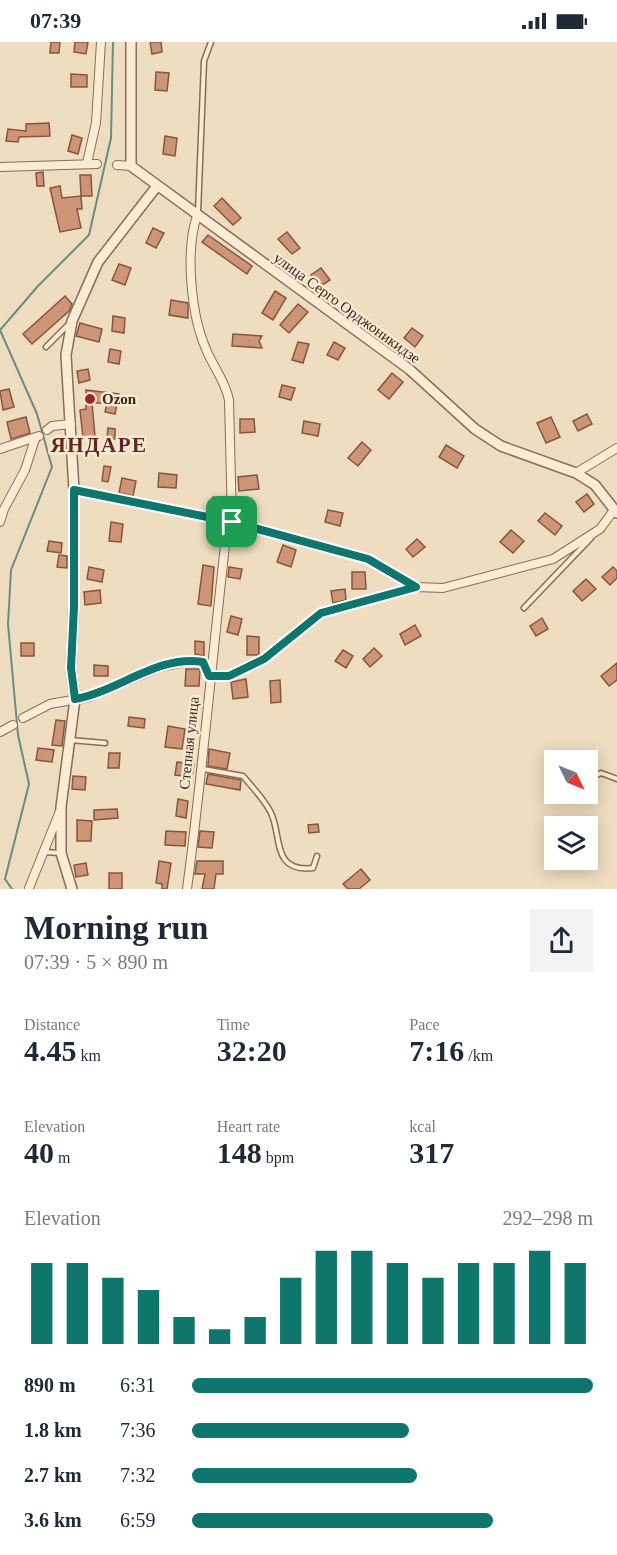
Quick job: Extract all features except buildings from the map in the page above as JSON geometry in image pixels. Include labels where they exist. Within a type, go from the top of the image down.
[{"type":"street","points":[[87,163],[96,123],[100,42]]},
{"type":"street","points":[[117,165],[131,166],[131,42]]},
{"type":"street","points":[[0,166],[97,164]]},
{"type":"street","name":"улица Серго Орджоникидзе","points":[[131,166],[409,369],[475,429],[501,446],[576,473],[595,485],[616,511]]},
{"type":"street","points":[[72,889],[62,853],[62,807],[75,699],[71,668],[74,607],[74,490],[66,355],[72,321],[98,262],[157,186]]},
{"type":"street","name":"Степная улица","points":[[187,889],[203,769],[209,676],[227,528],[232,522],[229,400],[225,382],[207,352],[196,319],[191,234],[197,216]]},
{"type":"street","points":[[47,430],[52,426],[71,424]]},
{"type":"street","points":[[0,449],[37,437],[25,470],[4,508],[0,522]]},
{"type":"street","points":[[576,473],[617,448]]},
{"type":"street","points":[[74,490],[232,522],[368,559],[416,587]]},
{"type":"street","points":[[23,718],[50,704],[88,697],[160,667],[193,660],[203,662],[209,676],[229,676],[264,659],[321,613],[416,587],[443,588],[553,559],[600,529],[616,511]]},
{"type":"street","points":[[0,732],[13,725]]},
{"type":"street","points":[[29,888],[62,807]]},
{"type":"lane","points":[[197,216],[204,61],[211,42]]},
{"type":"lane","points":[[46,347],[72,321]]},
{"type":"lane","points":[[524,608],[600,529]]},
{"type":"lane","points":[[70,740],[105,743]]},
{"type":"lane","points":[[203,769],[243,776],[270,812],[276,828],[278,849],[289,863],[296,867],[313,868],[317,856]]},
{"type":"lane","points":[[598,775],[601,773],[617,779]]},
{"type":"lane","points":[[43,852],[62,853]]},
{"type":"waterway","points":[[12,889],[5,879],[29,784],[18,735],[8,624],[11,570],[52,467],[37,414],[0,330],[38,286],[89,235],[111,138],[113,42]]},
{"type":"place","name":"Ozon","points":[[90,399]]},
{"type":"district","name":"ЯНДАРЕ","points":[[99,445]]},
{"type":"route","points":[[74,490],[232,522],[335,552],[368,559],[416,587],[321,613],[264,659],[229,676],[209,676],[203,662],[193,660],[160,667],[88,697],[75,699],[71,668],[74,607],[74,490]]}]
